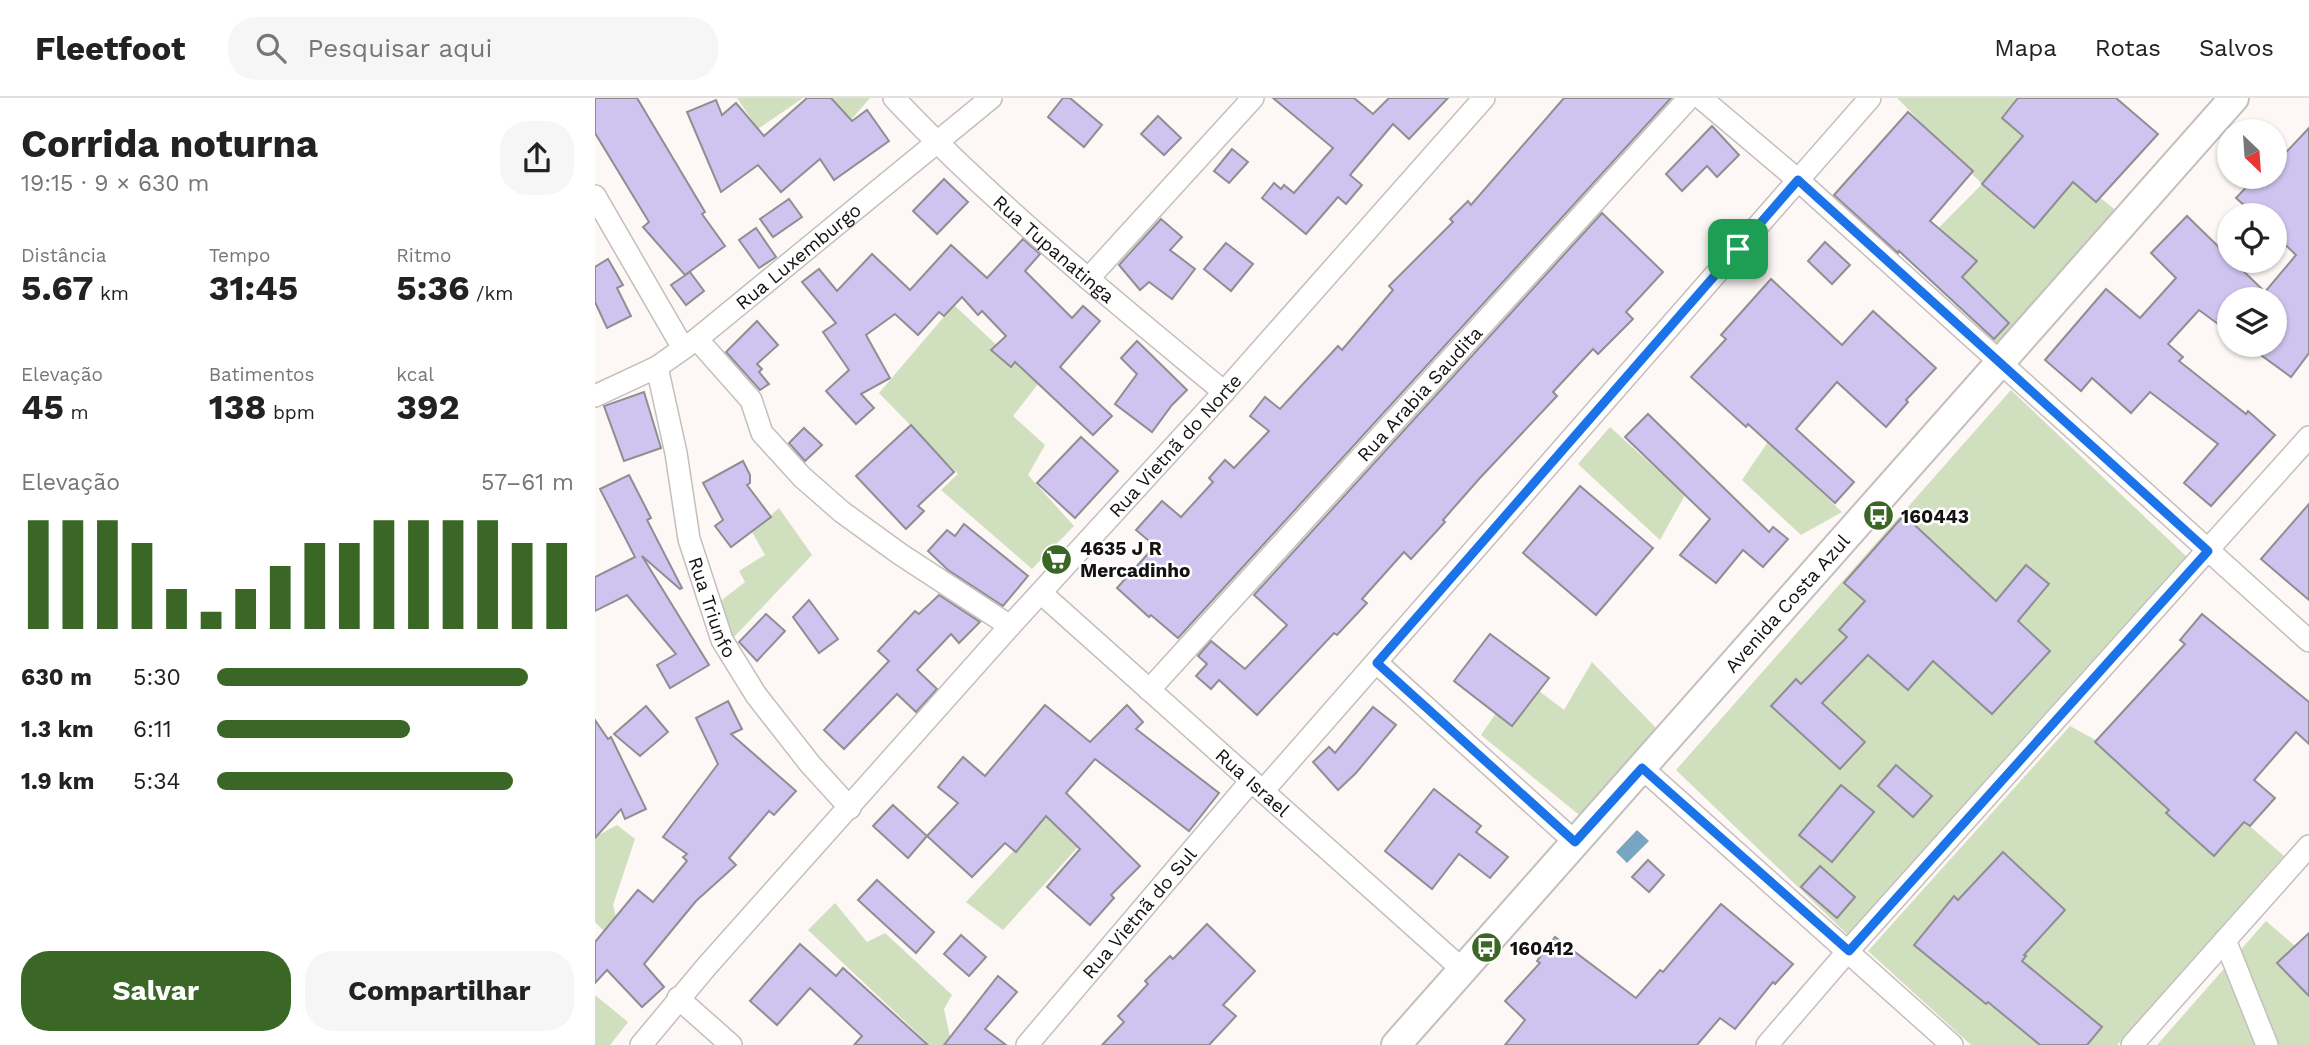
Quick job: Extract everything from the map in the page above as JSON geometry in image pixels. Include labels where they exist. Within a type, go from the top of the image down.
[{"type":"street","name":"Rua Tupanatinga","points":[[894,98],[937,144],[1087,279],[1224,392]]},
{"type":"street","name":"Rua Luxemburgo","points":[[595,396],[657,367],[690,344],[991,98]]},
{"type":"street","points":[[1087,279],[1253,98]]},
{"type":"street","name":"Rua Vietnã do Norte","points":[[641,1045],[678,998],[1010,626],[1224,392],[1484,98]]},
{"type":"street","name":"Rua Arabia Saudita","points":[[1149,690],[1689,98]]},
{"type":"street","points":[[1702,98],[1798,180],[2309,641]]},
{"type":"street","name":"Rua Vietnã do Sul","points":[[1027,1045],[1257,786],[1377,663],[1870,98]]},
{"type":"street","name":"Avenida Costa Azul","points":[[1396,1045],[2234,98]]},
{"type":"street","points":[[595,196],[690,344],[751,400],[757,425],[770,444],[842,512],[900,554],[1010,626]]},
{"type":"street","name":"Rua Triunfo","points":[[657,367],[676,453],[689,539],[722,640],[757,695],[810,764],[843,816]]},
{"type":"street","points":[[1767,1045],[2309,437]]},
{"type":"street","name":"Rua Israel","points":[[1041,593],[1463,970]]},
{"type":"street","points":[[1377,663],[1575,842]]},
{"type":"street","points":[[1642,768],[1952,1045]]},
{"type":"street","points":[[2132,1045],[2309,846]]},
{"type":"street","points":[[2225,940],[2267,1045]]},
{"type":"street","points":[[678,998],[731,1045]]},
{"type":"green space","points":[[737,98],[803,98],[758,129]]},
{"type":"green space","points":[[831,98],[870,98],[850,121]]},
{"type":"green space","points":[[1897,98],[2018,98],[2002,118],[2119,213],[1999,345],[1908,259],[1982,184]]},
{"type":"green space","points":[[954,305],[1038,384],[1013,416],[1045,445],[1028,475],[1074,526],[1032,569],[941,490],[958,474],[879,393]]},
{"type":"green space","points":[[2011,390],[2188,558],[1848,935],[1676,770]]},
{"type":"green space","points":[[1610,427],[1685,495],[1660,540],[1578,464]]},
{"type":"green space","points":[[1768,442],[1842,512],[1801,535],[1742,480]]},
{"type":"green space","points":[[779,508],[812,555],[733,638],[717,604],[745,582],[739,571],[765,555],[752,532]]},
{"type":"green space","points":[[1592,662],[1658,730],[1583,818],[1481,735],[1496,713],[1539,691],[1564,710]]},
{"type":"green space","points":[[2070,726],[2245,822],[2284,856],[2117,1045],[1971,1045],[1868,951]]},
{"type":"green space","points":[[1046,816],[1078,847],[1003,930],[966,902]]},
{"type":"green space","points":[[617,825],[635,839],[613,905],[616,917],[607,934],[595,922],[595,837]]},
{"type":"green space","points":[[835,903],[867,942],[885,933],[952,995],[944,1009],[950,1037],[960,1045],[930,1045],[808,930]]},
{"type":"green space","points":[[2266,921],[2309,958],[2309,1045],[2157,1045]]},
{"type":"green space","points":[[595,995],[628,1022],[610,1045],[595,1045]]},
{"type":"water","points":[[1637,830],[1649,841],[1627,863],[1616,852]]},
{"type":"building","points":[[595,98],[637,98],[705,212],[702,214],[725,246],[685,275],[643,227],[649,222],[595,133]]},
{"type":"building","points":[[807,98],[831,98],[852,121],[867,110],[889,141],[834,180],[820,159],[781,192],[758,165],[721,192],[687,112],[716,100],[722,115],[736,103],[764,136]]},
{"type":"building","points":[[1063,98],[1070,98],[1102,125],[1084,147],[1048,117]]},
{"type":"building","points":[[1273,98],[1354,98],[1373,114],[1389,98],[1448,98],[1409,139],[1393,124],[1350,175],[1362,185],[1346,204],[1338,197],[1306,234],[1262,198],[1274,183],[1281,189],[1284,185],[1294,193],[1333,148]]},
{"type":"building","points":[[1564,98],[1671,98],[1178,638],[1151,615],[1149,617],[1117,588],[1155,546],[1136,530],[1162,501],[1181,517],[1213,482],[1209,478],[1225,460],[1234,468],[1269,431],[1250,416],[1265,397],[1280,409],[1338,346],[1342,350],[1393,290],[1389,286],[1453,222],[1450,219],[1468,201],[1471,205]]},
{"type":"building","points":[[2018,98],[2116,98],[2158,134],[2096,202],[2073,182],[2034,228],[1982,184],[2023,136],[2002,118]]},
{"type":"building","points":[[1908,112],[1973,171],[1930,221],[1977,261],[1962,277],[2009,323],[1994,339],[1834,195]]},
{"type":"building","points":[[1158,116],[1181,138],[1164,155],[1141,134]]},
{"type":"building","points":[[1712,126],[1739,155],[1717,177],[1707,166],[1682,191],[1666,174]]},
{"type":"building","points":[[2309,128],[2309,353],[2291,377],[2264,357],[2287,357],[2287,287],[2269,287],[2281,273],[2287,273],[2287,266],[2296,255],[2287,246],[2287,203],[2242,203],[2236,198],[2245,189],[2287,189],[2287,151]]},
{"type":"building","points":[[1232,149],[1248,162],[1229,183],[1214,171]]},
{"type":"building","points":[[944,179],[968,202],[937,234],[913,211]]},
{"type":"building","points":[[789,199],[802,217],[773,237],[760,219]]},
{"type":"building","points":[[1602,213],[1663,272],[1626,312],[1633,319],[1598,354],[1593,349],[1553,392],[1557,396],[1479,479],[1443,520],[1445,522],[1411,559],[1404,552],[1362,599],[1367,603],[1337,635],[1334,633],[1257,715],[1219,680],[1211,689],[1196,676],[1207,664],[1198,656],[1211,641],[1245,669],[1287,625],[1254,595]]},
{"type":"building","points":[[2187,216],[2217,245],[2217,273],[2245,273],[2260,287],[2217,287],[2217,323],[2199,310],[2168,344],[2183,357],[2179,361],[2246,414],[2248,411],[2275,435],[2211,506],[2184,483],[2218,444],[2150,392],[2131,413],[2092,378],[2081,391],[2045,360],[2106,289],[2140,318],[2176,278],[2151,253]]},
{"type":"building","points":[[1161,219],[1182,237],[1170,250],[1195,269],[1172,299],[1149,282],[1140,290],[1119,265]]},
{"type":"building","points":[[756,228],[776,257],[759,268],[739,240]]},
{"type":"building","points":[[1023,239],[1040,254],[1025,271],[1072,318],[1083,306],[1100,321],[1060,367],[1112,416],[1093,435],[1015,362],[1011,367],[991,350],[1006,336],[982,311],[978,315],[962,297],[944,316],[939,312],[918,335],[895,314],[866,335],[890,378],[861,394],[874,408],[856,424],[826,391],[849,370],[823,332],[836,323],[802,282],[819,269],[837,291],[872,254],[910,290],[951,245],[987,278]]},
{"type":"building","points":[[1825,242],[1850,265],[1832,284],[1808,261]]},
{"type":"building","points":[[1226,243],[1253,264],[1231,291],[1204,269]]},
{"type":"building","points":[[608,259],[623,285],[617,288],[631,316],[607,328],[595,302],[595,267]]},
{"type":"building","points":[[690,272],[704,291],[686,305],[671,285]]},
{"type":"building","points":[[1771,279],[1842,345],[1873,311],[1936,368],[1906,400],[1908,402],[1886,427],[1837,382],[1796,429],[1854,482],[1835,503],[1748,424],[1746,427],[1691,377],[1726,339],[1721,335]]},
{"type":"building","points":[[757,321],[778,345],[757,364],[762,369],[759,372],[769,384],[760,390],[726,352]]},
{"type":"building","points":[[1137,341],[1187,390],[1152,432],[1115,404],[1137,374],[1121,358]]},
{"type":"building","points":[[644,392],[661,448],[624,461],[604,406]]},
{"type":"building","points":[[1648,414],[1769,532],[1773,527],[1788,539],[1763,567],[1743,550],[1716,583],[1680,555],[1710,519],[1625,437]]},
{"type":"building","points":[[911,425],[954,472],[918,506],[924,511],[906,529],[856,476]]},
{"type":"building","points":[[804,428],[822,445],[805,461],[789,443]]},
{"type":"building","points":[[1081,437],[1118,471],[1075,518],[1037,483]]},
{"type":"building","points":[[743,461],[750,475],[750,483],[747,485],[771,517],[731,547],[715,526],[723,520],[703,483]]},
{"type":"building","points":[[629,475],[651,518],[647,520],[682,588],[642,556],[709,665],[670,688],[657,665],[676,654],[627,595],[595,611],[595,577],[635,557],[600,489]]},
{"type":"building","points":[[1580,486],[1653,548],[1596,615],[1523,553]]},
{"type":"building","points":[[2309,504],[2309,600],[2261,559]]},
{"type":"building","points":[[1904,515],[1996,601],[2026,565],[2049,584],[2018,621],[2050,651],[1992,714],[1933,661],[1908,690],[1868,655],[1822,703],[1865,742],[1840,769],[1771,706],[1796,679],[1801,684],[1847,637],[1839,630],[1865,601],[1844,583]]},
{"type":"building","points":[[964,524],[1028,576],[1003,606],[948,570],[928,551],[947,530],[955,536]]},
{"type":"building","points":[[939,595],[980,622],[959,643],[951,634],[917,670],[937,689],[916,712],[897,694],[844,749],[824,730],[889,661],[878,651],[915,611],[919,614]]},
{"type":"building","points":[[809,600],[838,639],[819,653],[793,617]]},
{"type":"building","points":[[766,614],[785,631],[757,661],[739,642]]},
{"type":"building","points":[[2202,614],[2309,702],[2309,744],[2296,732],[2254,780],[2275,798],[2250,826],[2244,822],[2214,856],[2166,813],[2169,810],[2095,742],[2185,644],[2180,640]]},
{"type":"building","points":[[1490,634],[1549,678],[1512,726],[1454,681]]},
{"type":"building","points":[[728,701],[742,729],[731,734],[796,791],[774,815],[769,811],[729,858],[736,865],[696,901],[644,964],[664,987],[642,1007],[607,970],[595,983],[595,942],[638,890],[653,902],[687,861],[683,857],[687,854],[663,837],[718,764],[696,718]]},
{"type":"building","points":[[1045,705],[1090,742],[1127,705],[1143,722],[1136,729],[1219,793],[1189,831],[1095,759],[1066,793],[1140,866],[1111,895],[1114,898],[1090,925],[1047,887],[1080,849],[1046,816],[1016,852],[1005,843],[972,877],[927,836],[958,803],[938,787],[963,757],[985,776]]},
{"type":"building","points":[[646,706],[668,732],[640,756],[614,734]]},
{"type":"building","points":[[1373,707],[1396,725],[1356,773],[1338,790],[1313,762],[1329,747],[1335,753]]},
{"type":"building","points":[[595,720],[608,739],[611,737],[646,809],[625,819],[621,809],[595,838]]},
{"type":"building","points":[[1896,765],[1932,796],[1913,817],[1878,786]]},
{"type":"building","points":[[1841,785],[1874,812],[1832,862],[1799,835]]},
{"type":"building","points":[[1434,789],[1481,826],[1476,832],[1508,857],[1490,878],[1459,854],[1432,889],[1385,851]]},
{"type":"building","points":[[893,805],[927,836],[908,858],[873,826]]},
{"type":"building","points":[[2003,852],[2065,910],[2024,955],[2026,956],[2022,961],[2102,1027],[2087,1045],[2040,1045],[1914,945],[1954,896],[1958,900]]},
{"type":"building","points":[[1648,860],[1664,875],[1649,892],[1632,877]]},
{"type":"building","points":[[1820,866],[1855,897],[1837,918],[1801,887]]},
{"type":"building","points":[[877,880],[934,932],[916,953],[858,900]]},
{"type":"building","points":[[1721,904],[1793,964],[1775,984],[1773,982],[1735,1029],[1720,1018],[1697,1045],[1505,1045],[1525,1020],[1505,1001],[1540,963],[1537,961],[1555,937],[1636,998],[1660,970],[1663,972]]},
{"type":"building","points":[[1207,924],[1255,971],[1223,1005],[1236,1016],[1209,1045],[1102,1045],[1124,1022],[1118,1016],[1148,984],[1145,981],[1170,956],[1173,959]]},
{"type":"building","points":[[2309,933],[2309,996],[2277,963]]},
{"type":"building","points":[[961,935],[986,957],[969,976],[944,954]]},
{"type":"building","points":[[800,944],[836,976],[843,968],[928,1045],[854,1045],[862,1036],[810,988],[777,1025],[750,1001]]},
{"type":"building","points":[[998,976],[1017,992],[985,1029],[1006,1045],[944,1045]]},
{"type":"place","name":"160443","points":[[1878,516]]},
{"type":"place","name":"4635 J R Mercadinho","points":[[1057,559]]},
{"type":"place","name":"160412","points":[[1487,948]]},
{"type":"route","points":[[1798,180],[2208,551],[1849,951],[1642,768],[1575,842],[1377,663],[1738,249],[1798,180]]}]
